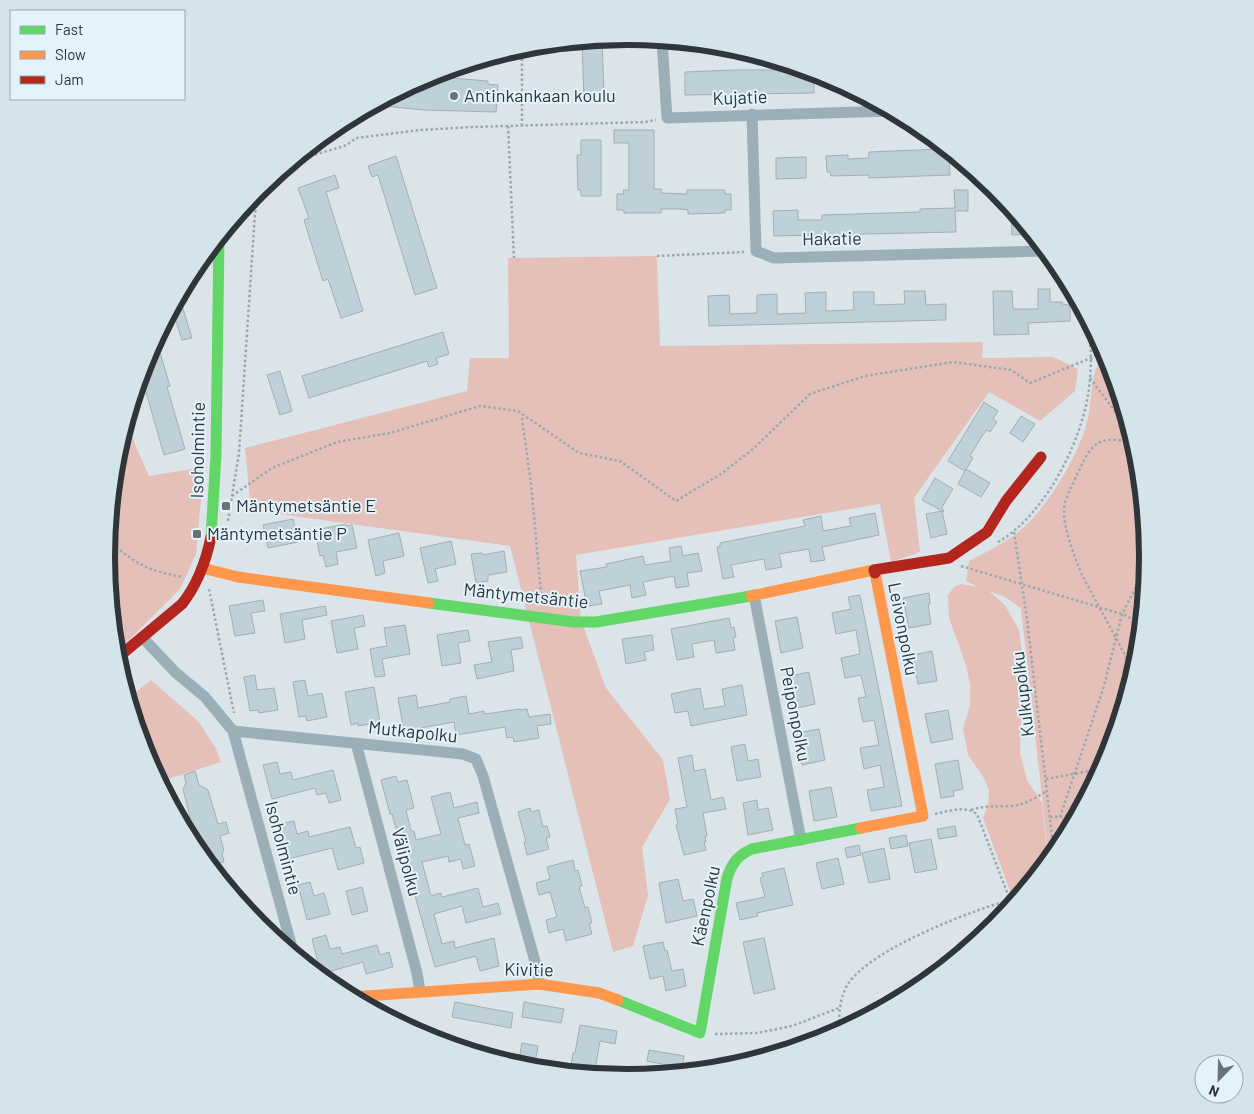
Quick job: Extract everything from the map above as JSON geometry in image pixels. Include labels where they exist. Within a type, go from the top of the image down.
[{"type":"street","points":[[662,46],[667,118]]},
{"type":"street","name":"Kujatie","points":[[667,118],[878,111]]},
{"type":"street","points":[[752,114],[756,251]]},
{"type":"street","name":"Isoholmintie","points":[[124,652],[182,604],[197,580],[208,551],[212,531],[215,489],[219,248]]},
{"type":"street","name":"Hakatie","points":[[756,251],[774,258],[1037,251]]},
{"type":"street","name":"Leivonpolku","points":[[923,816],[874,570],[949,558],[987,532],[1006,501],[1041,457]]},
{"type":"street","name":"Mäntymetsäntie","points":[[202,568],[238,577],[574,622],[596,622],[754,595],[874,570]]},
{"type":"street","name":"Peiponpolku","points":[[754,595],[801,840]]},
{"type":"street","name":"Isoholmintie","points":[[142,638],[175,672],[205,697],[233,731],[291,944]]},
{"type":"street","name":"Mutkapolku","points":[[233,731],[463,754],[476,759],[483,776],[520,907],[538,972],[539,984]]},
{"type":"street","name":"Välipolku","points":[[356,743],[415,963],[420,991]]},
{"type":"street","name":"Käenpolku","points":[[700,1034],[726,878],[730,866],[740,853],[752,849],[923,816]]},
{"type":"street","name":"Kivitie","points":[[364,996],[539,984],[599,993],[640,1008],[700,1034]]},
{"type":"path","points":[[522,56],[522,126]]},
{"type":"path","points":[[307,157],[348,145],[356,138],[420,130],[645,122],[667,118]]},
{"type":"path","points":[[508,126],[514,258]]},
{"type":"path","points":[[656,256],[756,251]]},
{"type":"path","points":[[232,496],[272,468],[337,442],[390,433],[480,406],[518,411],[579,454],[620,461],[676,501],[721,474],[753,449],[810,394],[866,376],[954,362],[1011,370],[1030,383],[1097,354]]},
{"type":"path","points":[[1090,378],[1120,419]]},
{"type":"path","points":[[522,418],[531,484],[544,618]]},
{"type":"path","points":[[1126,442],[1104,440],[1094,445],[1086,456],[1065,503],[1064,516],[1076,560],[1098,607],[1128,662]]},
{"type":"path","name":"Kulkupolku","points":[[1014,532],[1053,841]]},
{"type":"path","points":[[115,547],[133,561],[146,568],[197,580]]},
{"type":"path","points":[[958,565],[1122,614],[1135,620]]},
{"type":"path","points":[[1060,817],[1104,686],[1122,614],[1138,583]]},
{"type":"path","points":[[209,587],[236,722],[233,731]]},
{"type":"path","points":[[1046,779],[1092,770]]},
{"type":"path","points":[[971,810],[979,807],[1012,806],[1030,802],[1047,791]]},
{"type":"path","points":[[923,816],[965,808],[977,814],[1009,898]]},
{"type":"path","points":[[1050,817],[1068,817]]},
{"type":"path","points":[[839,1023],[839,1008],[847,985],[864,966],[947,923],[975,911],[1006,901]]},
{"type":"path","points":[[700,1034],[757,1033],[792,1026],[839,1008]]},
{"type":"shaded area","points":[[657,256],[660,346],[983,342],[982,358],[1053,357],[1078,369],[1075,391],[1040,421],[989,392],[914,498],[920,552],[891,562],[880,504],[576,555],[581,620],[606,688],[663,760],[670,799],[642,847],[648,895],[633,946],[613,952],[510,546],[251,510],[245,448],[467,391],[470,358],[509,358],[508,258]]},
{"type":"shaded area","points":[[1100,361],[1122,424],[1135,490],[1139,557],[1135,624],[1122,690],[1100,753],[1070,813],[1048,848],[1021,608],[1003,596],[989,591],[1005,605],[1019,630],[1024,666],[1020,753],[1027,780],[1042,803],[1047,849],[1012,895],[983,818],[988,805],[989,791],[984,778],[968,755],[963,729],[970,705],[970,685],[966,665],[949,618],[948,595],[954,587],[961,584],[978,587],[966,581],[969,561],[998,546],[1018,532],[1034,517],[1054,491],[1071,462],[1084,432],[1090,410],[1094,375]]},
{"type":"shaded area","points":[[131,430],[149,476],[204,467],[196,554],[180,589],[130,639],[123,643],[116,590],[115,557],[119,490]]},
{"type":"shaded area","points":[[151,680],[199,722],[216,749],[221,762],[166,779],[142,722],[133,694]]},
{"type":"building","points":[[602,46],[604,96],[584,97],[582,47]]},
{"type":"building","points":[[786,70],[814,81],[814,93],[685,95],[685,72]]},
{"type":"building","points":[[447,78],[488,81],[488,84],[498,85],[496,112],[424,110],[386,106]]},
{"type":"building","points":[[614,130],[654,130],[654,189],[661,189],[661,193],[687,194],[687,190],[725,190],[725,194],[731,194],[731,210],[725,210],[725,213],[688,214],[688,210],[681,209],[661,209],[661,213],[624,213],[624,210],[617,210],[617,194],[624,194],[623,190],[629,190],[629,143],[614,143]]},
{"type":"building","points":[[581,140],[601,140],[601,196],[581,196],[581,190],[578,190],[577,155],[581,155]]},
{"type":"building","points":[[936,149],[949,159],[950,175],[869,178],[869,175],[831,176],[830,172],[827,172],[826,156],[848,155],[848,159],[869,158],[869,152]]},
{"type":"building","points":[[396,156],[437,288],[415,295],[378,175],[372,177],[368,166]]},
{"type":"building","points":[[806,157],[806,178],[776,179],[776,158]]},
{"type":"building","points":[[335,175],[339,188],[326,192],[363,311],[341,318],[328,279],[323,281],[304,220],[309,218],[298,188]]},
{"type":"building","points":[[954,190],[968,190],[968,211],[955,211],[956,232],[774,236],[773,211],[798,210],[798,220],[822,220],[822,215],[920,212],[920,209],[955,208]]},
{"type":"building","points":[[1011,218],[1024,234],[1012,235]]},
{"type":"building","points":[[1038,289],[1050,289],[1050,302],[1062,302],[1062,304],[1070,305],[1070,321],[1028,323],[1029,334],[994,335],[993,291],[1012,291],[1013,309],[1038,309]]},
{"type":"building","points":[[904,291],[925,291],[926,305],[946,304],[946,320],[709,326],[708,296],[729,295],[730,314],[757,313],[757,295],[777,294],[777,314],[806,313],[805,293],[826,292],[826,311],[854,310],[853,292],[874,292],[874,305],[905,304]]},
{"type":"building","points":[[182,305],[192,338],[182,340],[175,318]]},
{"type":"building","points":[[443,332],[449,354],[436,358],[438,364],[429,367],[427,361],[309,398],[302,376]]},
{"type":"building","points":[[159,350],[170,386],[167,387],[185,449],[164,455],[146,392],[143,393]]},
{"type":"building","points":[[280,371],[292,411],[280,415],[267,375]]},
{"type":"building","points":[[984,402],[998,411],[993,419],[997,422],[990,432],[987,430],[982,436],[970,456],[973,458],[965,471],[948,461]]},
{"type":"building","points":[[1021,416],[1035,424],[1023,442],[1010,433]]},
{"type":"building","points":[[966,469],[990,483],[981,497],[958,484]]},
{"type":"building","points":[[935,478],[953,489],[942,507],[944,512],[922,500]]},
{"type":"building","points":[[942,511],[947,534],[931,538],[926,514]]},
{"type":"building","points":[[875,513],[879,535],[822,547],[825,560],[811,562],[809,549],[779,554],[782,567],[766,570],[764,559],[731,565],[734,577],[723,579],[717,547],[720,547],[720,543],[805,526],[803,520],[821,516],[823,531],[851,526],[849,518]]},
{"type":"building","points":[[293,519],[298,542],[268,548],[263,525]]},
{"type":"building","points":[[346,524],[346,526],[352,525],[357,548],[336,552],[338,564],[326,567],[323,555],[320,556],[315,530]]},
{"type":"building","points":[[399,533],[404,556],[383,561],[385,573],[376,576],[368,540]]},
{"type":"building","points":[[451,541],[456,564],[435,569],[438,581],[428,583],[420,548]]},
{"type":"building","points":[[681,546],[683,556],[698,553],[702,571],[687,573],[689,586],[676,588],[674,576],[643,582],[646,595],[632,598],[630,585],[599,591],[602,604],[587,606],[580,571],[607,567],[606,564],[643,556],[645,565],[671,561],[669,548]]},
{"type":"building","points":[[504,551],[507,572],[488,575],[488,581],[476,583],[471,554],[482,553],[483,555]]},
{"type":"building","points":[[929,593],[930,604],[928,604],[931,624],[909,628],[903,598]]},
{"type":"building","points":[[860,595],[902,806],[871,811],[867,790],[884,787],[880,765],[864,769],[860,748],[879,745],[874,720],[863,722],[858,698],[866,697],[861,675],[845,678],[841,658],[860,654],[856,630],[836,634],[832,613],[851,609],[848,597]]},
{"type":"building","points":[[263,600],[265,611],[251,613],[255,633],[235,636],[229,606]]},
{"type":"building","points":[[325,606],[327,615],[302,620],[305,639],[285,643],[280,614]]},
{"type":"building","points":[[363,615],[365,626],[354,628],[358,649],[337,653],[331,621]]},
{"type":"building","points":[[797,617],[803,648],[781,653],[775,621]]},
{"type":"building","points":[[729,618],[731,628],[734,627],[736,637],[733,638],[735,650],[716,653],[714,640],[692,644],[694,657],[677,660],[671,629]]},
{"type":"building","points":[[405,625],[410,654],[382,659],[385,676],[375,677],[370,649],[387,646],[384,628]]},
{"type":"building","points":[[468,630],[470,641],[458,643],[461,663],[442,666],[437,635]]},
{"type":"building","points":[[652,635],[654,650],[644,652],[646,660],[626,664],[622,639]]},
{"type":"building","points":[[521,637],[523,648],[511,650],[514,671],[477,679],[474,665],[492,662],[488,642]]},
{"type":"building","points":[[932,651],[937,681],[918,684],[913,655]]},
{"type":"building","points":[[809,672],[815,704],[792,709],[786,677]]},
{"type":"building","points":[[255,675],[257,690],[274,688],[278,710],[259,713],[258,710],[250,711],[244,677]]},
{"type":"building","points":[[305,680],[308,696],[322,693],[327,717],[307,721],[306,716],[299,717],[293,682]]},
{"type":"building","points":[[742,685],[747,715],[691,726],[688,711],[675,713],[671,694],[700,688],[704,709],[725,706],[722,689]]},
{"type":"building","points":[[374,687],[380,722],[358,726],[358,723],[351,725],[345,692]]},
{"type":"building","points":[[416,695],[418,708],[450,702],[450,699],[466,696],[469,714],[484,711],[485,714],[527,709],[529,717],[550,714],[551,724],[537,726],[539,738],[514,742],[513,737],[507,738],[505,727],[456,735],[454,722],[404,731],[398,698]]},
{"type":"building","points":[[948,710],[953,739],[931,743],[925,714]]},
{"type":"building","points":[[819,729],[825,760],[802,765],[796,733]]},
{"type":"building","points":[[745,744],[748,761],[758,759],[761,777],[737,781],[731,747]]},
{"type":"building","points":[[692,755],[694,771],[705,769],[711,800],[723,797],[726,809],[703,813],[707,836],[705,836],[706,842],[704,842],[706,850],[684,855],[676,825],[678,825],[675,809],[687,807],[678,758]]},
{"type":"building","points":[[958,760],[963,789],[953,791],[954,796],[941,798],[935,764]]},
{"type":"building","points":[[277,762],[280,774],[291,772],[293,780],[333,770],[341,800],[329,803],[326,793],[317,795],[315,788],[272,799],[263,765]]},
{"type":"building","points":[[195,771],[199,785],[208,790],[218,824],[226,822],[229,833],[220,836],[224,851],[222,853],[224,862],[217,863],[192,827],[183,789],[186,783],[184,775]]},
{"type":"building","points":[[396,776],[398,782],[407,780],[414,808],[406,810],[411,831],[414,831],[416,840],[441,834],[431,797],[450,792],[454,808],[477,802],[479,813],[458,818],[465,845],[469,844],[475,866],[463,869],[461,859],[449,862],[448,856],[422,862],[431,896],[441,893],[442,897],[478,888],[483,907],[498,903],[501,914],[466,923],[462,906],[434,914],[442,944],[454,941],[455,948],[494,938],[499,966],[480,971],[476,956],[435,967],[381,780]]},
{"type":"building","points":[[831,787],[837,817],[814,821],[809,791]]},
{"type":"building","points":[[757,800],[758,810],[768,808],[773,830],[748,835],[743,803]]},
{"type":"building","points":[[530,808],[531,812],[539,810],[543,827],[547,826],[550,837],[546,838],[549,849],[527,855],[524,842],[526,842],[518,812]]},
{"type":"building","points":[[294,821],[297,834],[308,831],[309,837],[350,827],[356,848],[360,847],[364,863],[338,870],[332,848],[288,859],[279,824]]},
{"type":"building","points":[[955,826],[957,836],[939,839],[937,829]]},
{"type":"building","points":[[906,835],[908,846],[891,849],[889,838]]},
{"type":"building","points":[[931,839],[937,869],[915,873],[909,843]]},
{"type":"building","points":[[859,845],[861,855],[847,858],[845,848]]},
{"type":"building","points":[[884,848],[890,879],[869,883],[862,853]]},
{"type":"building","points":[[838,858],[844,884],[822,889],[816,863]]},
{"type":"building","points":[[573,860],[575,871],[578,870],[582,886],[579,887],[585,908],[588,907],[592,923],[589,923],[592,934],[566,941],[563,929],[549,933],[546,920],[557,917],[550,892],[539,895],[536,883],[550,879],[547,867]]},
{"type":"building","points":[[784,868],[793,905],[757,913],[758,916],[740,920],[736,903],[765,897],[760,878],[763,877],[762,873]]},
{"type":"building","points":[[678,879],[683,901],[693,899],[697,916],[666,923],[659,883]]},
{"type":"building","points":[[310,882],[314,896],[324,893],[330,914],[307,920],[298,885]]},
{"type":"building","points":[[362,887],[368,911],[352,915],[346,891]]},
{"type":"building","points":[[326,935],[330,949],[340,947],[342,954],[377,945],[380,955],[389,952],[393,967],[366,974],[363,962],[328,972],[319,966],[312,939]]},
{"type":"building","points":[[764,938],[775,989],[754,994],[743,942]]},
{"type":"building","points":[[663,942],[672,971],[683,969],[686,986],[666,991],[663,976],[650,979],[643,946]]},
{"type":"building","points":[[455,1002],[513,1013],[511,1028],[452,1017]]},
{"type":"building","points":[[524,1002],[564,1009],[561,1023],[522,1017]]},
{"type":"building","points":[[580,1025],[617,1031],[615,1044],[600,1041],[595,1068],[571,1066],[573,1053],[575,1053]]},
{"type":"building","points":[[522,1043],[538,1046],[535,1061],[519,1057]]},
{"type":"building","points":[[649,1050],[684,1056],[682,1066],[675,1067],[647,1061]]},
{"type":"traffic: fast","points":[[211,537],[216,455],[219,248]]},
{"type":"traffic: fast","points":[[429,603],[574,622],[596,622],[751,596]]},
{"type":"traffic: fast","points":[[618,1000],[700,1033],[727,878],[736,860],[752,849],[861,828]]},
{"type":"traffic: slow","points":[[202,568],[238,577],[429,603]]},
{"type":"traffic: slow","points":[[751,596],[874,570]]},
{"type":"traffic: slow","points":[[861,828],[923,816],[875,573]]},
{"type":"traffic: slow","points":[[365,996],[539,984],[599,993],[618,1000]]},
{"type":"traffic: jam","points":[[875,573],[874,570],[949,558],[987,532],[1006,501],[1041,457]]},
{"type":"traffic: jam","points":[[124,652],[182,604],[200,572],[211,537]]},
{"type":"place","name":"Antinkankaan koulu","points":[[454,96]]},
{"type":"place","name":"Mäntymetsäntie E","points":[[226,506]]},
{"type":"place","name":"Mäntymetsäntie P","points":[[197,534]]}]
